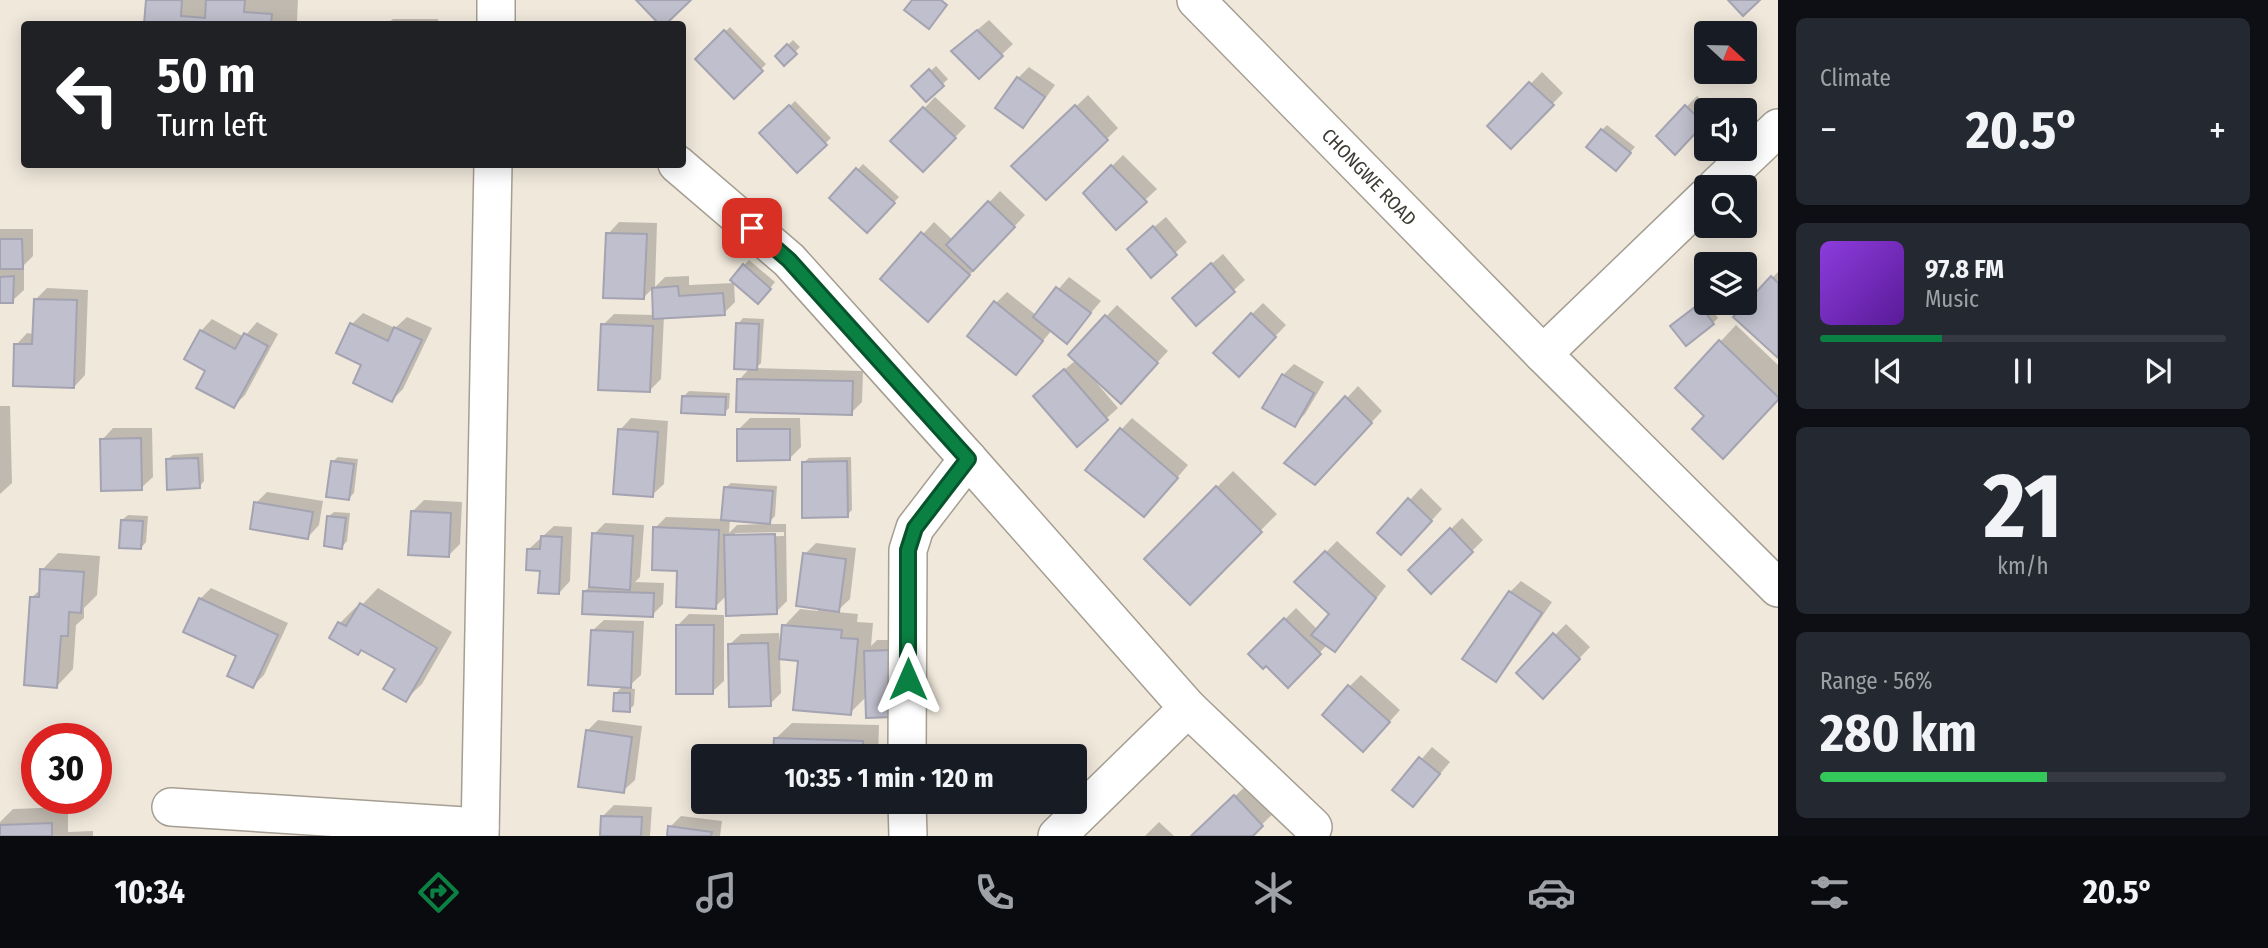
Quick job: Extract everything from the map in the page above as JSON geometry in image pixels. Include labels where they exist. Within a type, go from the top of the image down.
[{"type":"street","points":[[496,0],[496,21]]},
{"type":"street","name":"CHONGWE ROAD","points":[[1196,0],[1543,354],[1778,588]]},
{"type":"street","points":[[1729,175],[1778,128]]},
{"type":"street","points":[[171,807],[480,832],[494,168]]},
{"type":"street","points":[[682,168],[789,260],[1188,708],[1313,827]]},
{"type":"street","points":[[1543,354],[1694,209]]},
{"type":"street","points":[[907,744],[908,550],[915,528],[968,459]]},
{"type":"street","points":[[1057,836],[1188,708]]},
{"type":"street","points":[[907,814],[908,836]]},
{"type":"building","points":[[146,0],[182,0],[181,16],[205,18],[206,0],[245,0],[244,12],[272,14],[271,21],[144,21]]},
{"type":"building","points":[[636,0],[691,0],[669,21],[656,21]]},
{"type":"building","points":[[912,0],[941,0],[947,5],[929,29],[904,10]]},
{"type":"building","points":[[1728,0],[1760,0],[1743,16]]},
{"type":"building","points":[[724,30],[763,71],[734,99],[695,59]]},
{"type":"building","points":[[977,30],[1003,56],[979,79],[951,51]]},
{"type":"building","points":[[787,44],[797,54],[784,66],[775,56]]},
{"type":"building","points":[[929,69],[944,86],[926,102],[911,86]]},
{"type":"building","points":[[1017,77],[1045,97],[1023,128],[995,108]]},
{"type":"building","points":[[1529,82],[1554,105],[1511,149],[1487,126]]},
{"type":"building","points":[[789,105],[827,145],[797,173],[759,133]]},
{"type":"building","points":[[1075,105],[1108,140],[1046,200],[1011,166]]},
{"type":"building","points":[[1685,105],[1694,114],[1694,135],[1675,155],[1656,136]]},
{"type":"building","points":[[923,107],[956,138],[923,172],[890,141]]},
{"type":"building","points":[[1601,129],[1631,153],[1616,171],[1586,147]]},
{"type":"building","points":[[1111,165],[1147,202],[1116,230],[1083,193]]},
{"type":"building","points":[[856,168],[895,203],[867,233],[829,198]]},
{"type":"building","points":[[988,201],[1015,227],[973,271],[946,245]]},
{"type":"building","points":[[1153,226],[1177,255],[1151,278],[1127,249]]},
{"type":"building","points":[[921,232],[970,275],[928,322],[880,279]]},
{"type":"building","points":[[606,233],[647,234],[644,299],[603,298]]},
{"type":"building","points":[[0,239],[22,239],[23,269],[0,269]]},
{"type":"building","points":[[1211,263],[1235,292],[1196,326],[1172,298]]},
{"type":"building","points":[[743,264],[771,289],[758,304],[730,280]]},
{"type":"building","points":[[14,276],[13,303],[0,303],[0,277]]},
{"type":"building","points":[[1771,276],[1778,283],[1778,358],[1733,317],[1757,315],[1757,291]]},
{"type":"building","points":[[678,286],[679,296],[723,293],[725,315],[653,319],[652,288]]},
{"type":"building","points":[[1056,287],[1091,313],[1067,344],[1033,317]]},
{"type":"building","points":[[34,299],[77,300],[74,388],[13,386],[14,344],[32,344]]},
{"type":"building","points":[[994,301],[1043,341],[1016,375],[967,336]]},
{"type":"building","points":[[1694,308],[1694,315],[1707,315],[1714,324],[1686,346],[1670,326]]},
{"type":"building","points":[[1251,313],[1276,337],[1239,377],[1213,353]]},
{"type":"building","points":[[1105,315],[1158,363],[1121,404],[1068,355]]},
{"type":"building","points":[[350,323],[388,341],[394,327],[422,340],[392,402],[353,383],[361,365],[336,353]]},
{"type":"building","points":[[736,323],[759,324],[757,370],[734,369]]},
{"type":"building","points":[[601,324],[653,326],[650,392],[598,390]]},
{"type":"building","points":[[200,330],[235,349],[244,333],[268,346],[234,408],[196,388],[205,371],[184,359]]},
{"type":"building","points":[[1719,340],[1778,397],[1723,459],[1692,429],[1704,416],[1675,388]]},
{"type":"building","points":[[1064,369],[1108,420],[1077,447],[1033,396]]},
{"type":"building","points":[[1282,374],[1314,393],[1295,427],[1262,408]]},
{"type":"building","points":[[737,379],[853,381],[852,415],[736,412]]},
{"type":"building","points":[[682,396],[726,397],[725,415],[681,413]]},
{"type":"building","points":[[1345,396],[1372,423],[1315,485],[1284,463]]},
{"type":"building","points":[[1120,428],[1178,478],[1144,517],[1085,470]]},
{"type":"building","points":[[618,429],[658,432],[653,497],[613,494]]},
{"type":"building","points":[[737,429],[790,429],[790,460],[737,461]]},
{"type":"building","points":[[141,438],[142,490],[101,491],[100,439]]},
{"type":"building","points":[[198,458],[200,488],[167,490],[166,459]]},
{"type":"building","points":[[331,461],[354,464],[349,500],[326,497]]},
{"type":"building","points":[[847,461],[848,517],[802,518],[802,462]]},
{"type":"building","points":[[1216,486],[1262,532],[1190,605],[1144,559]]},
{"type":"building","points":[[724,487],[773,491],[770,524],[721,520]]},
{"type":"building","points":[[1408,498],[1432,521],[1401,555],[1377,533]]},
{"type":"building","points":[[254,502],[313,512],[308,539],[250,529]]},
{"type":"building","points":[[411,511],[451,513],[449,557],[408,555]]},
{"type":"building","points":[[327,516],[346,518],[342,549],[324,546]]},
{"type":"building","points":[[121,520],[143,521],[141,549],[119,548]]},
{"type":"building","points":[[653,527],[719,530],[716,609],[676,607],[677,571],[652,570]]},
{"type":"building","points":[[1450,528],[1473,552],[1431,594],[1408,570]]},
{"type":"building","points":[[592,533],[633,536],[630,590],[589,587]]},
{"type":"building","points":[[775,534],[777,614],[726,616],[724,535]]},
{"type":"building","points":[[541,536],[562,537],[559,594],[538,593],[540,571],[526,570],[527,549],[540,549]]},
{"type":"building","points":[[1325,551],[1376,598],[1335,652],[1311,635],[1329,614],[1294,582]]},
{"type":"building","points":[[803,553],[846,559],[839,612],[796,606]]},
{"type":"building","points":[[40,569],[84,572],[81,613],[69,612],[68,636],[61,636],[57,688],[24,685],[30,597],[39,597]]},
{"type":"building","points":[[583,591],[654,593],[653,617],[582,614]]},
{"type":"building","points":[[1509,591],[1542,613],[1496,682],[1462,659]]},
{"type":"building","points":[[199,598],[278,635],[253,688],[227,676],[236,656],[183,632]]},
{"type":"building","points":[[360,603],[437,648],[406,702],[383,689],[395,669],[361,650],[358,655],[329,638],[338,622],[346,626]]},
{"type":"building","points":[[1284,618],[1321,654],[1288,688],[1266,666],[1263,669],[1248,654]]},
{"type":"building","points":[[676,625],[714,625],[713,694],[676,694]]},
{"type":"building","points":[[782,625],[842,630],[841,638],[858,639],[851,715],[793,710],[798,661],[779,659]]},
{"type":"building","points":[[591,630],[633,632],[631,688],[588,685]]},
{"type":"building","points":[[1553,633],[1580,659],[1543,699],[1516,673]]},
{"type":"building","points":[[768,643],[771,706],[729,707],[728,644]]},
{"type":"building","points":[[891,650],[893,717],[866,718],[864,651]]},
{"type":"building","points":[[1348,685],[1390,722],[1363,752],[1322,715]]},
{"type":"building","points":[[614,693],[630,693],[630,712],[613,711]]},
{"type":"building","points":[[586,730],[632,737],[624,793],[578,787]]},
{"type":"building","points":[[774,738],[863,741],[863,744],[774,744]]},
{"type":"building","points":[[1419,757],[1440,774],[1413,807],[1392,790]]},
{"type":"building","points":[[1234,795],[1263,826],[1253,836],[1191,836]]},
{"type":"building","points":[[601,816],[642,817],[641,836],[600,836]]},
{"type":"building","points":[[52,823],[52,836],[0,836],[0,825]]},
{"type":"building","points":[[668,826],[712,832],[711,836],[667,836]]},
{"type":"route","points":[[752,228],[789,260],[968,459],[915,528],[908,550],[908,679]]}]
